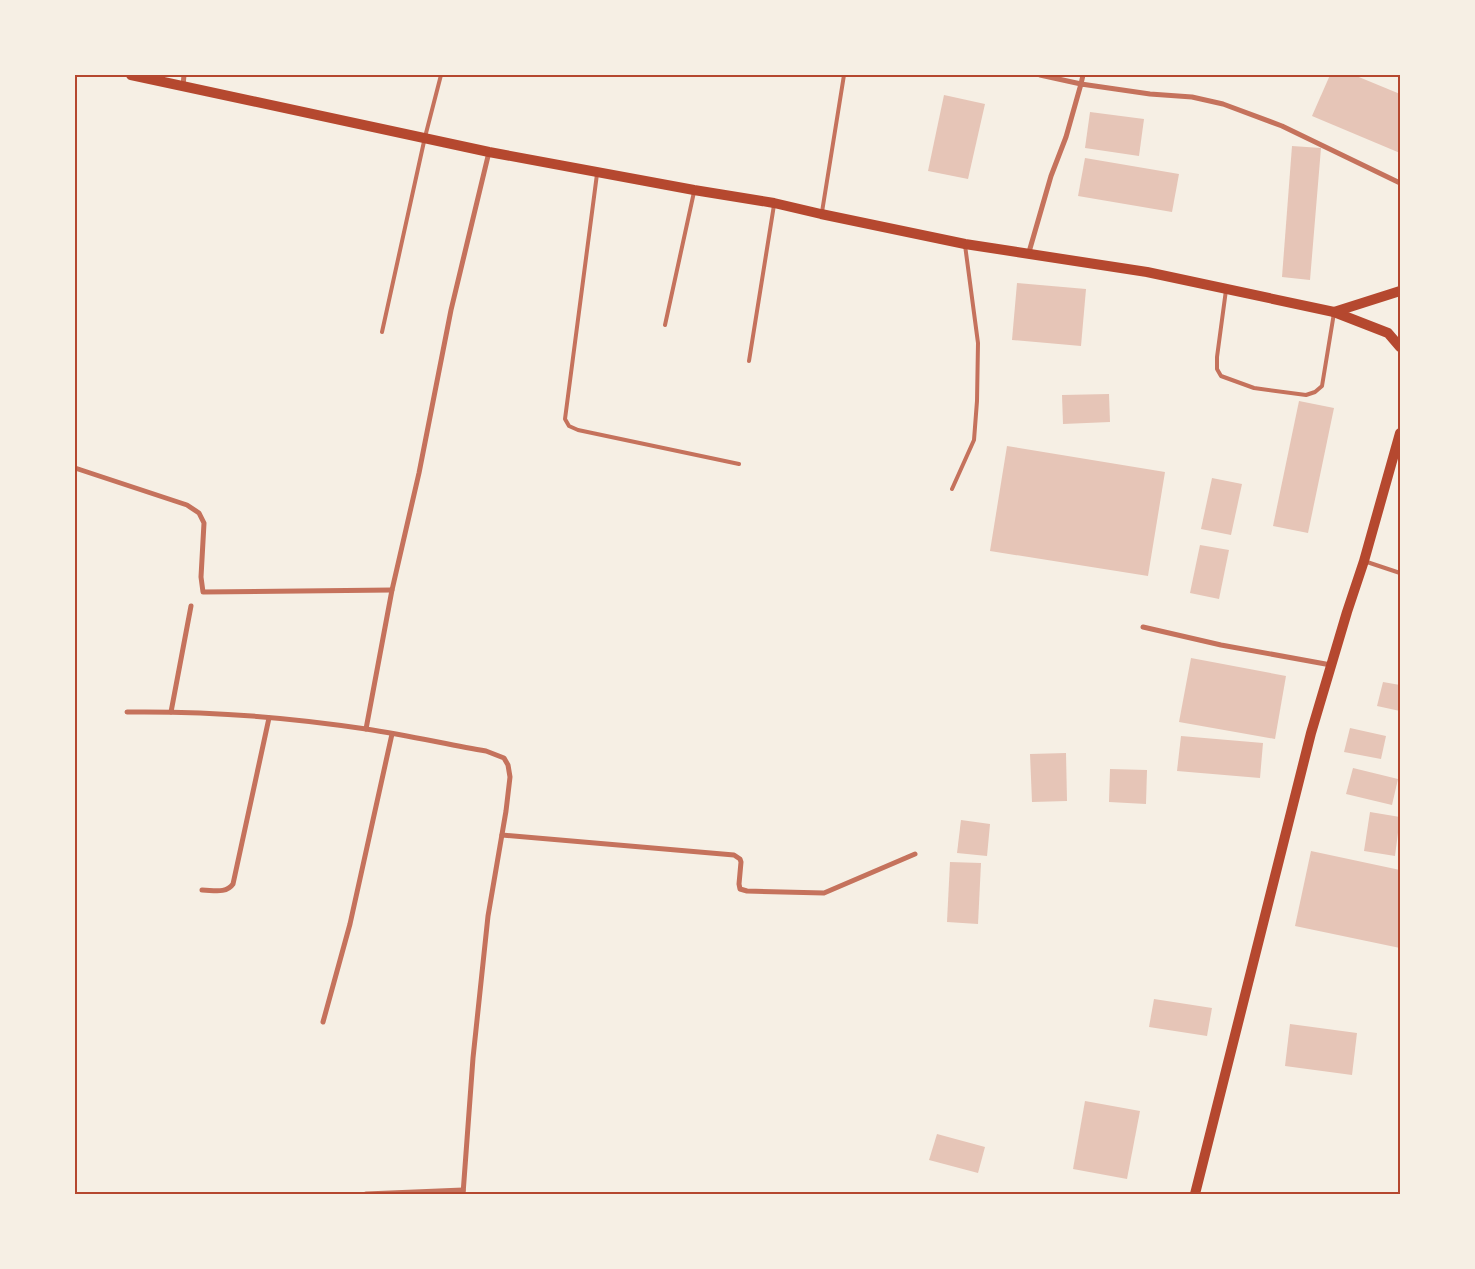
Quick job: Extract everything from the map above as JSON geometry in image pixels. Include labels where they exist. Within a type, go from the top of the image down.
[{"type":"main road","points":[[131,75],[489,152],[694,190],[774,202],[821,214],[965,244],[1029,252],[1146,272],[1334,312],[1388,333],[1400,347]]},
{"type":"main road","points":[[1334,312],[1400,291]]},
{"type":"main road","points":[[1195,1194],[1311,733],[1364,561],[1400,433]]},
{"type":"street","points":[[182,86],[184,75]]},
{"type":"street","points":[[1040,75],[1081,84],[1150,94],[1192,97],[1223,104],[1282,126],[1400,183]]},
{"type":"street","points":[[1029,252],[1051,176],[1066,137],[1083,75]]},
{"type":"street","points":[[366,729],[392,590],[419,473],[451,310],[489,152]]},
{"type":"street","points":[[75,468],[188,505],[199,513],[204,522],[201,577],[203,592],[392,590]]},
{"type":"street","points":[[171,712],[190,606]]},
{"type":"street","points":[[1143,628],[1221,646],[1332,665]]},
{"type":"street","points":[[127,712],[171,712],[269,718],[366,729],[486,751],[504,758],[508,765],[510,777],[488,916],[473,1058],[463,1192],[366,1194]]},
{"type":"street","points":[[202,890],[224,891],[234,884],[269,718]]},
{"type":"street","points":[[323,1022],[350,924],[392,734]]},
{"type":"street","points":[[502,835],[734,855],[741,862],[738,884],[740,889],[748,891],[824,893],[915,854]]},
{"type":"lane","points":[[382,332],[425,137],[441,75]]},
{"type":"lane","points":[[821,214],[844,75]]},
{"type":"lane","points":[[597,172],[565,419],[569,426],[578,430],[739,464]]},
{"type":"lane","points":[[665,325],[694,190]]},
{"type":"lane","points":[[749,361],[774,202]]},
{"type":"lane","points":[[952,489],[974,440],[977,401],[978,343],[965,244]]},
{"type":"lane","points":[[1226,290],[1217,369],[1221,376],[1254,388],[1306,395],[1315,392],[1322,386],[1334,312]]},
{"type":"lane","points":[[1364,561],[1400,573]]},
{"type":"building","points":[[1330,75],[1354,75],[1400,94],[1400,153],[1312,116]]},
{"type":"building","points":[[944,95],[985,104],[968,179],[928,171]]},
{"type":"building","points":[[1090,112],[1144,119],[1139,156],[1085,148]]},
{"type":"building","points":[[1292,146],[1321,148],[1310,280],[1282,277]]},
{"type":"building","points":[[1085,158],[1179,174],[1172,212],[1078,196]]},
{"type":"building","points":[[1017,283],[1086,289],[1081,346],[1012,340]]},
{"type":"building","points":[[1109,394],[1110,422],[1063,424],[1062,395]]},
{"type":"building","points":[[1299,401],[1334,408],[1308,533],[1273,526]]},
{"type":"building","points":[[1007,446],[1165,472],[1148,576],[990,551]]},
{"type":"building","points":[[1212,478],[1242,484],[1231,535],[1201,529]]},
{"type":"building","points":[[1200,545],[1229,550],[1219,599],[1190,593]]},
{"type":"building","points":[[1191,658],[1286,676],[1275,739],[1179,722]]},
{"type":"building","points":[[1383,682],[1400,685],[1400,711],[1377,706]]},
{"type":"building","points":[[1350,728],[1386,736],[1381,759],[1344,752]]},
{"type":"building","points":[[1181,736],[1263,743],[1260,778],[1177,771]]},
{"type":"building","points":[[1066,753],[1067,801],[1032,802],[1030,754]]},
{"type":"building","points":[[1353,768],[1398,779],[1392,805],[1346,794]]},
{"type":"building","points":[[1110,769],[1147,770],[1146,804],[1109,802]]},
{"type":"building","points":[[1370,812],[1400,817],[1395,856],[1364,851]]},
{"type":"building","points":[[961,820],[990,824],[987,856],[957,853]]},
{"type":"building","points":[[1311,851],[1400,870],[1400,948],[1295,926]]},
{"type":"building","points":[[950,862],[981,863],[978,924],[947,922]]},
{"type":"building","points":[[1154,999],[1212,1008],[1207,1036],[1149,1027]]},
{"type":"building","points":[[1290,1024],[1357,1033],[1352,1075],[1285,1066]]},
{"type":"building","points":[[1085,1101],[1140,1111],[1127,1179],[1073,1169]]},
{"type":"building","points":[[937,1134],[985,1147],[978,1173],[929,1160]]}]
